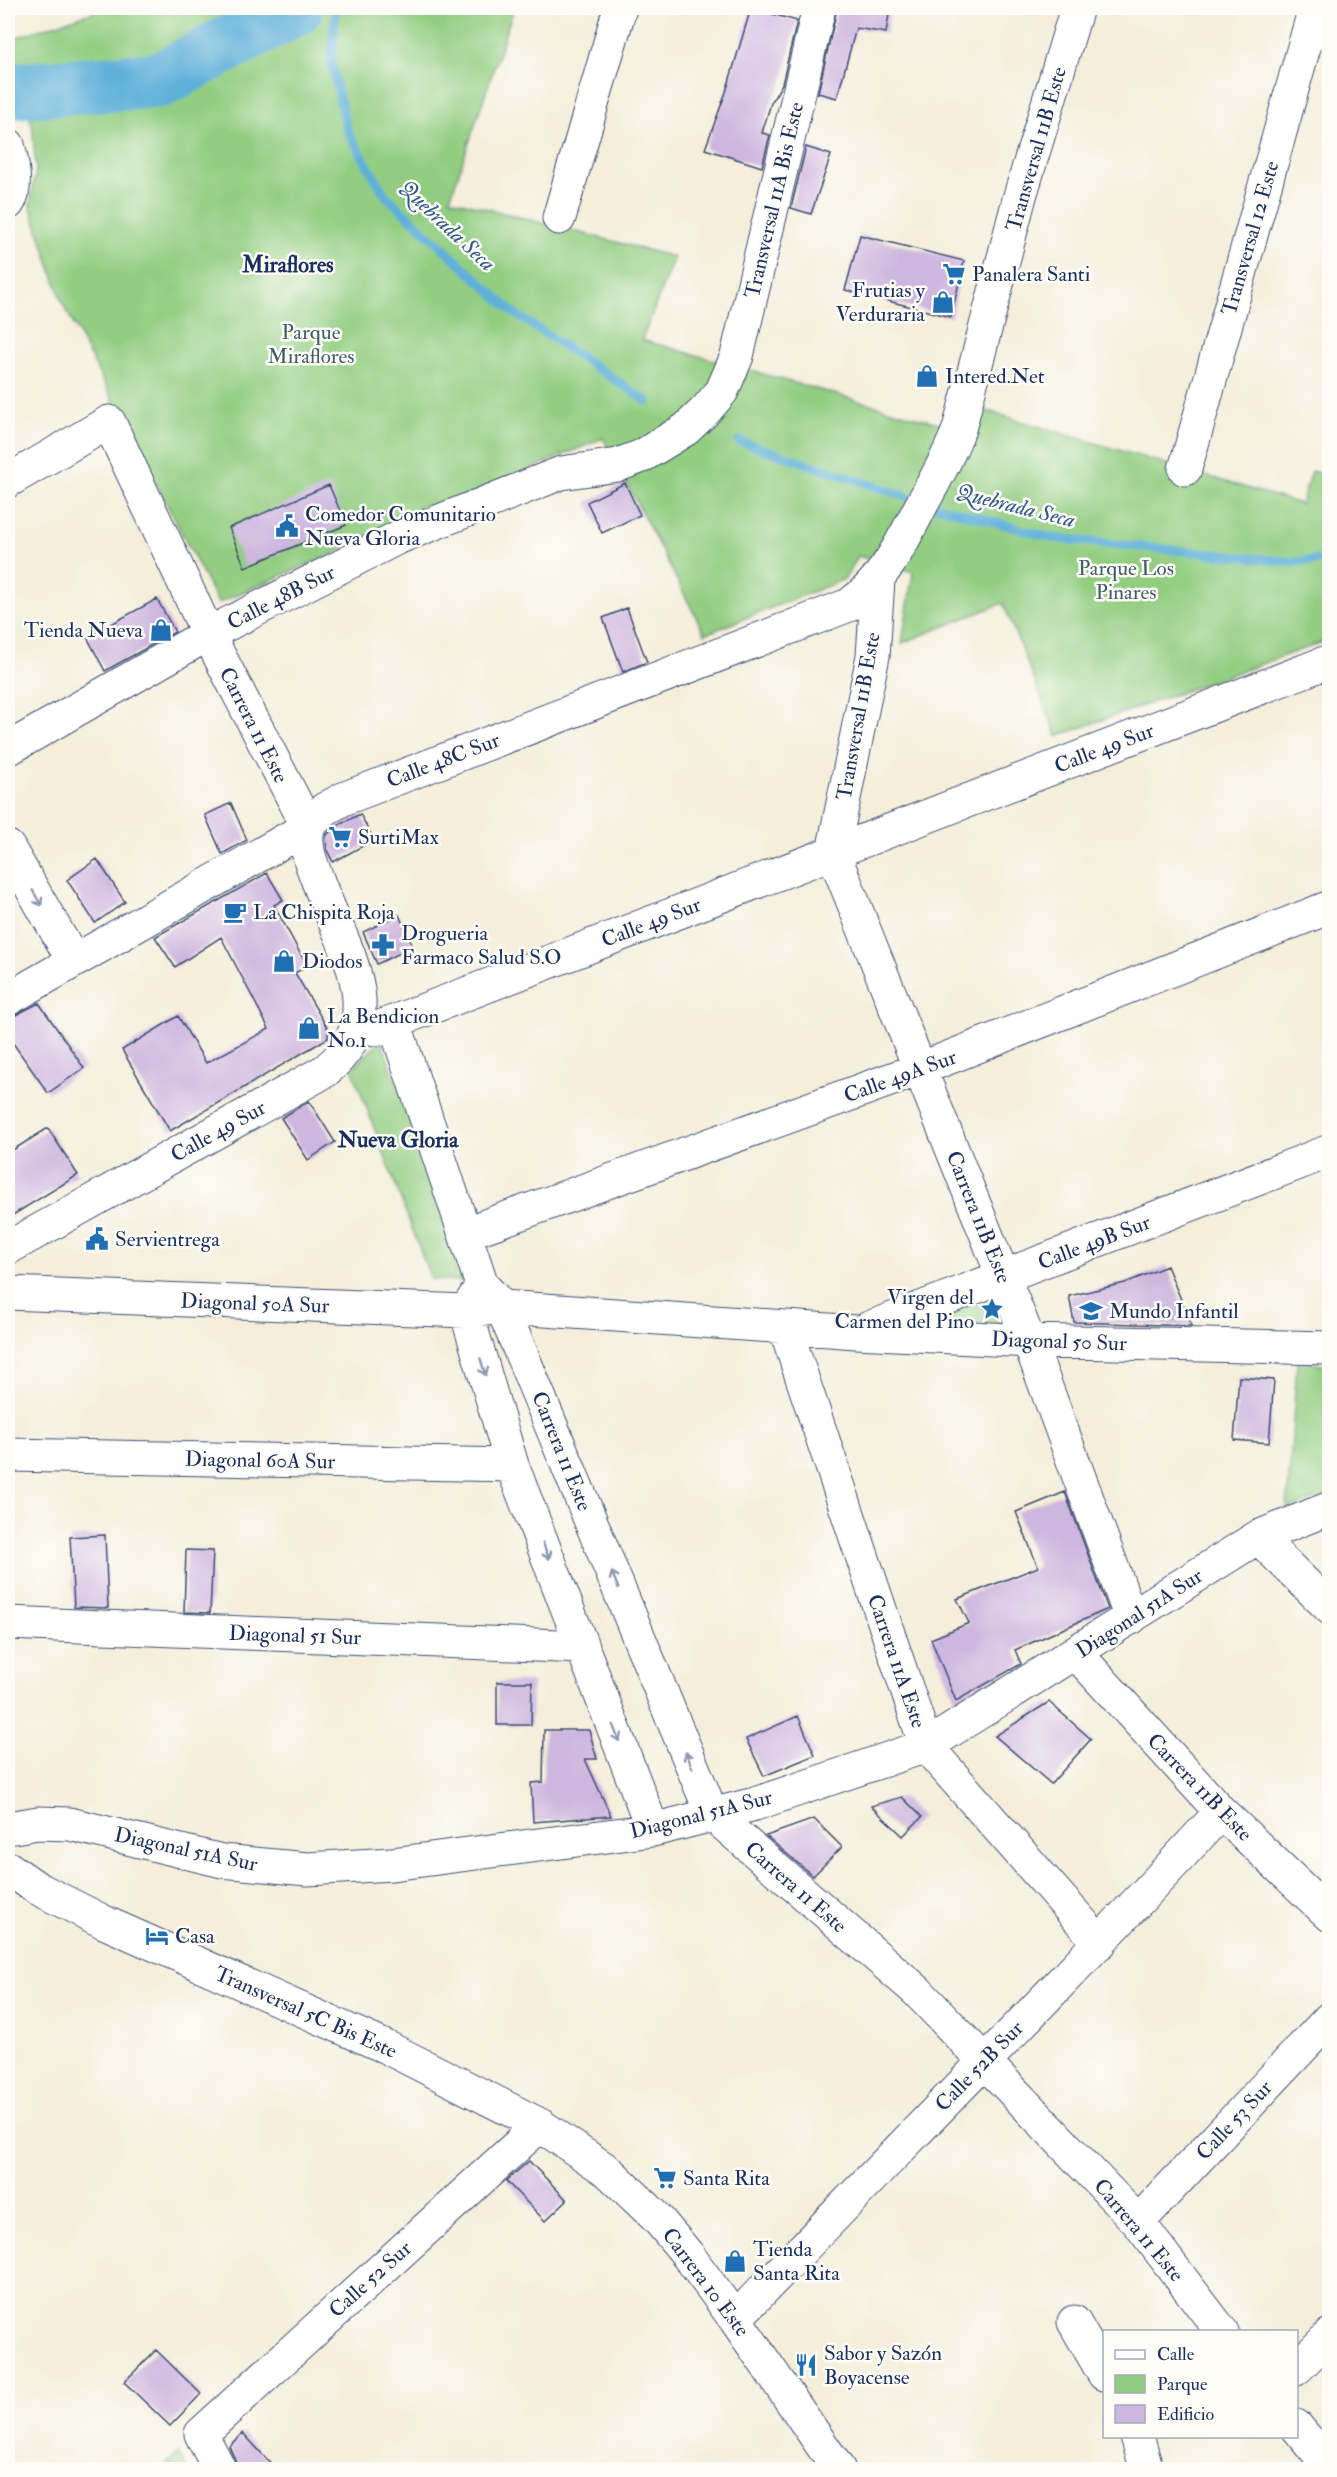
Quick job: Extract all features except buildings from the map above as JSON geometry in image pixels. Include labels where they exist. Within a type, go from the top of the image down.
[{"type":"street","points":[[559,219],[620,8]]},
{"type":"street","name":"Transversal 11A Bis Este","points":[[722,391],[737,357],[819,8]]},
{"type":"street","name":"Transversal 11B Este","points":[[833,852],[873,656],[886,568],[951,450],[967,405],[1020,196],[1077,8]]},
{"type":"street","name":"Transversal 12 Este","points":[[1185,469],[1315,8]]},
{"type":"street","points":[[8,145],[10,190]]},
{"type":"street","name":"Calle 48B Sur","points":[[8,749],[207,634],[407,534],[561,473],[618,465],[642,456],[686,429],[722,391]]},
{"type":"street","name":"Carrera 11 Este","points":[[8,481],[109,422],[207,634],[308,828],[306,838],[310,860],[360,989],[360,1020],[354,1037]]},
{"type":"street","name":"Calle 48C Sur","points":[[8,999],[308,828],[325,809],[343,799],[849,604],[886,568]]},
{"type":"street","name":"Calle 49 Sur","points":[[8,1248],[325,1071],[347,1050],[354,1037],[1329,662]]},
{"type":"street","points":[[8,847],[73,960]]},
{"type":"street","name":"Carrera 11B Este","points":[[833,852],[1029,1341],[1131,1618]]},
{"type":"street","name":"Calle 49A Sur","points":[[466,1233],[920,1069],[1329,907]]},
{"type":"street","name":"Carrera 11 Este","points":[[394,1022],[466,1233],[484,1301],[712,1814],[917,1991],[1137,2222],[1221,2330]]},
{"type":"street","name":"Calle 49B Sur","points":[[857,1332],[1329,1151]]},
{"type":"street","name":"Diagonal 50A Sur","points":[[8,1293],[484,1301]]},
{"type":"street","points":[[484,1301],[512,1465],[653,1830]]},
{"type":"street","name":"Diagonal 50 Sur","points":[[484,1301],[857,1332],[1029,1341],[1329,1348]]},
{"type":"street","name":"Carrera 11A Este","points":[[785,1327],[926,1746],[1101,1943]]},
{"type":"street","name":"Diagonal 60A Sur","points":[[8,1455],[512,1465]]},
{"type":"street","name":"Diagonal 51A Sur","points":[[8,1828],[38,1823],[70,1824],[222,1861],[307,1869],[392,1864],[653,1830],[754,1804],[926,1746],[1258,1537],[1329,1508]]},
{"type":"street","points":[[1258,1537],[1329,1608]]},
{"type":"street","name":"Diagonal 51 Sur","points":[[8,1623],[583,1647]]},
{"type":"street","name":"Carrera 11B Este","points":[[1076,1653],[1221,1812],[1329,1915]]},
{"type":"street","name":"Calle 52B Sur","points":[[735,2319],[983,2061],[1101,1943],[1221,1812]]},
{"type":"street","name":"Transversal 5C Bis Este","points":[[8,1868],[37,1888],[104,1922],[386,2047],[540,2124]]},
{"type":"street","name":"Calle 53 Sur","points":[[1137,2222],[1329,2018]]},
{"type":"street","name":"Carrera 10 Este","points":[[540,2124],[609,2172],[657,2218],[735,2319],[839,2469]]},
{"type":"street","name":"Calle 52 Sur","points":[[220,2469],[201,2434],[540,2124]]},
{"type":"street","points":[[1074,2322],[1103,2372]]},
{"type":"street","points":[[1298,2367],[1329,2335]]},
{"type":"street","points":[[1298,2428],[1329,2467]]},
{"type":"street","points":[[1138,2438],[1147,2469]]},
{"type":"green space","points":[[106,8],[514,8],[450,199],[674,257],[642,340],[959,429],[967,405],[1301,504],[1311,471],[1329,476],[1329,640],[1057,736],[1003,603],[902,643],[913,572],[858,556],[845,579],[705,634],[603,438],[218,603],[62,302],[30,205],[36,170],[32,123],[8,75],[8,40]]},
{"type":"green space","points":[[381,1040],[470,1282],[431,1279],[352,1069]]},
{"type":"green space","points":[[991,1293],[1004,1325],[919,1321]]},
{"type":"green space","points":[[1297,1361],[1329,1366],[1329,1494],[1287,1510]]},
{"type":"green space","points":[[179,2453],[188,2469],[162,2469]]},
{"type":"waterway","points":[[8,91],[160,80],[295,8]]},
{"type":"waterway","name":"Quebrada Seca","points":[[336,8],[331,62],[347,130],[385,195],[514,313],[647,401]]},
{"type":"waterway","name":"Quebrada Seca","points":[[739,441],[917,500]]},
{"type":"waterway","name":"Quebrada Seca","points":[[930,504],[1052,538],[1293,562],[1330,559]]},
{"type":"place","name":"Panalera Santi","points":[[954,274]]},
{"type":"place","name":"Frutias y Verduraria","points":[[943,302]]},
{"type":"place","name":"Intered.Net","points":[[927,376]]},
{"type":"place","name":"Comedor Comunitario Nueva Gloria","points":[[287,526]]},
{"type":"place","name":"Tienda Nueva","points":[[161,630]]},
{"type":"place","name":"SurtiMax","points":[[340,837]]},
{"type":"place","name":"La Chispita Roja","points":[[235,912]]},
{"type":"place","name":"Drogueria Farmaco Salud S.O","points":[[383,945]]},
{"type":"place","name":"Diodos","points":[[284,961]]},
{"type":"place","name":"La Bendicion No.1","points":[[309,1028]]},
{"type":"place","name":"Servientrega","points":[[97,1239]]},
{"type":"place","name":"Virgen del Carmen del Pino","points":[[992,1309]]},
{"type":"place","name":"Mundo Infantil","points":[[1091,1311]]},
{"type":"place","name":"Casa","points":[[157,1936]]},
{"type":"place","name":"Santa Rita","points":[[665,2178]]},
{"type":"place","name":"Tienda Santa Rita","points":[[735,2261]]},
{"type":"place","name":"Sabor y Sazón Boyacense","points":[[806,2365]]},
{"type":"district","name":"Miraflores","points":[[288,264]]},
{"type":"district","name":"Nueva Gloria","points":[[398,1139]]},
{"type":"park label","name":"Parque Miraflores","points":[[311,344]]},
{"type":"park label","name":"Parque Los Pinares","points":[[1126,580]]}]
